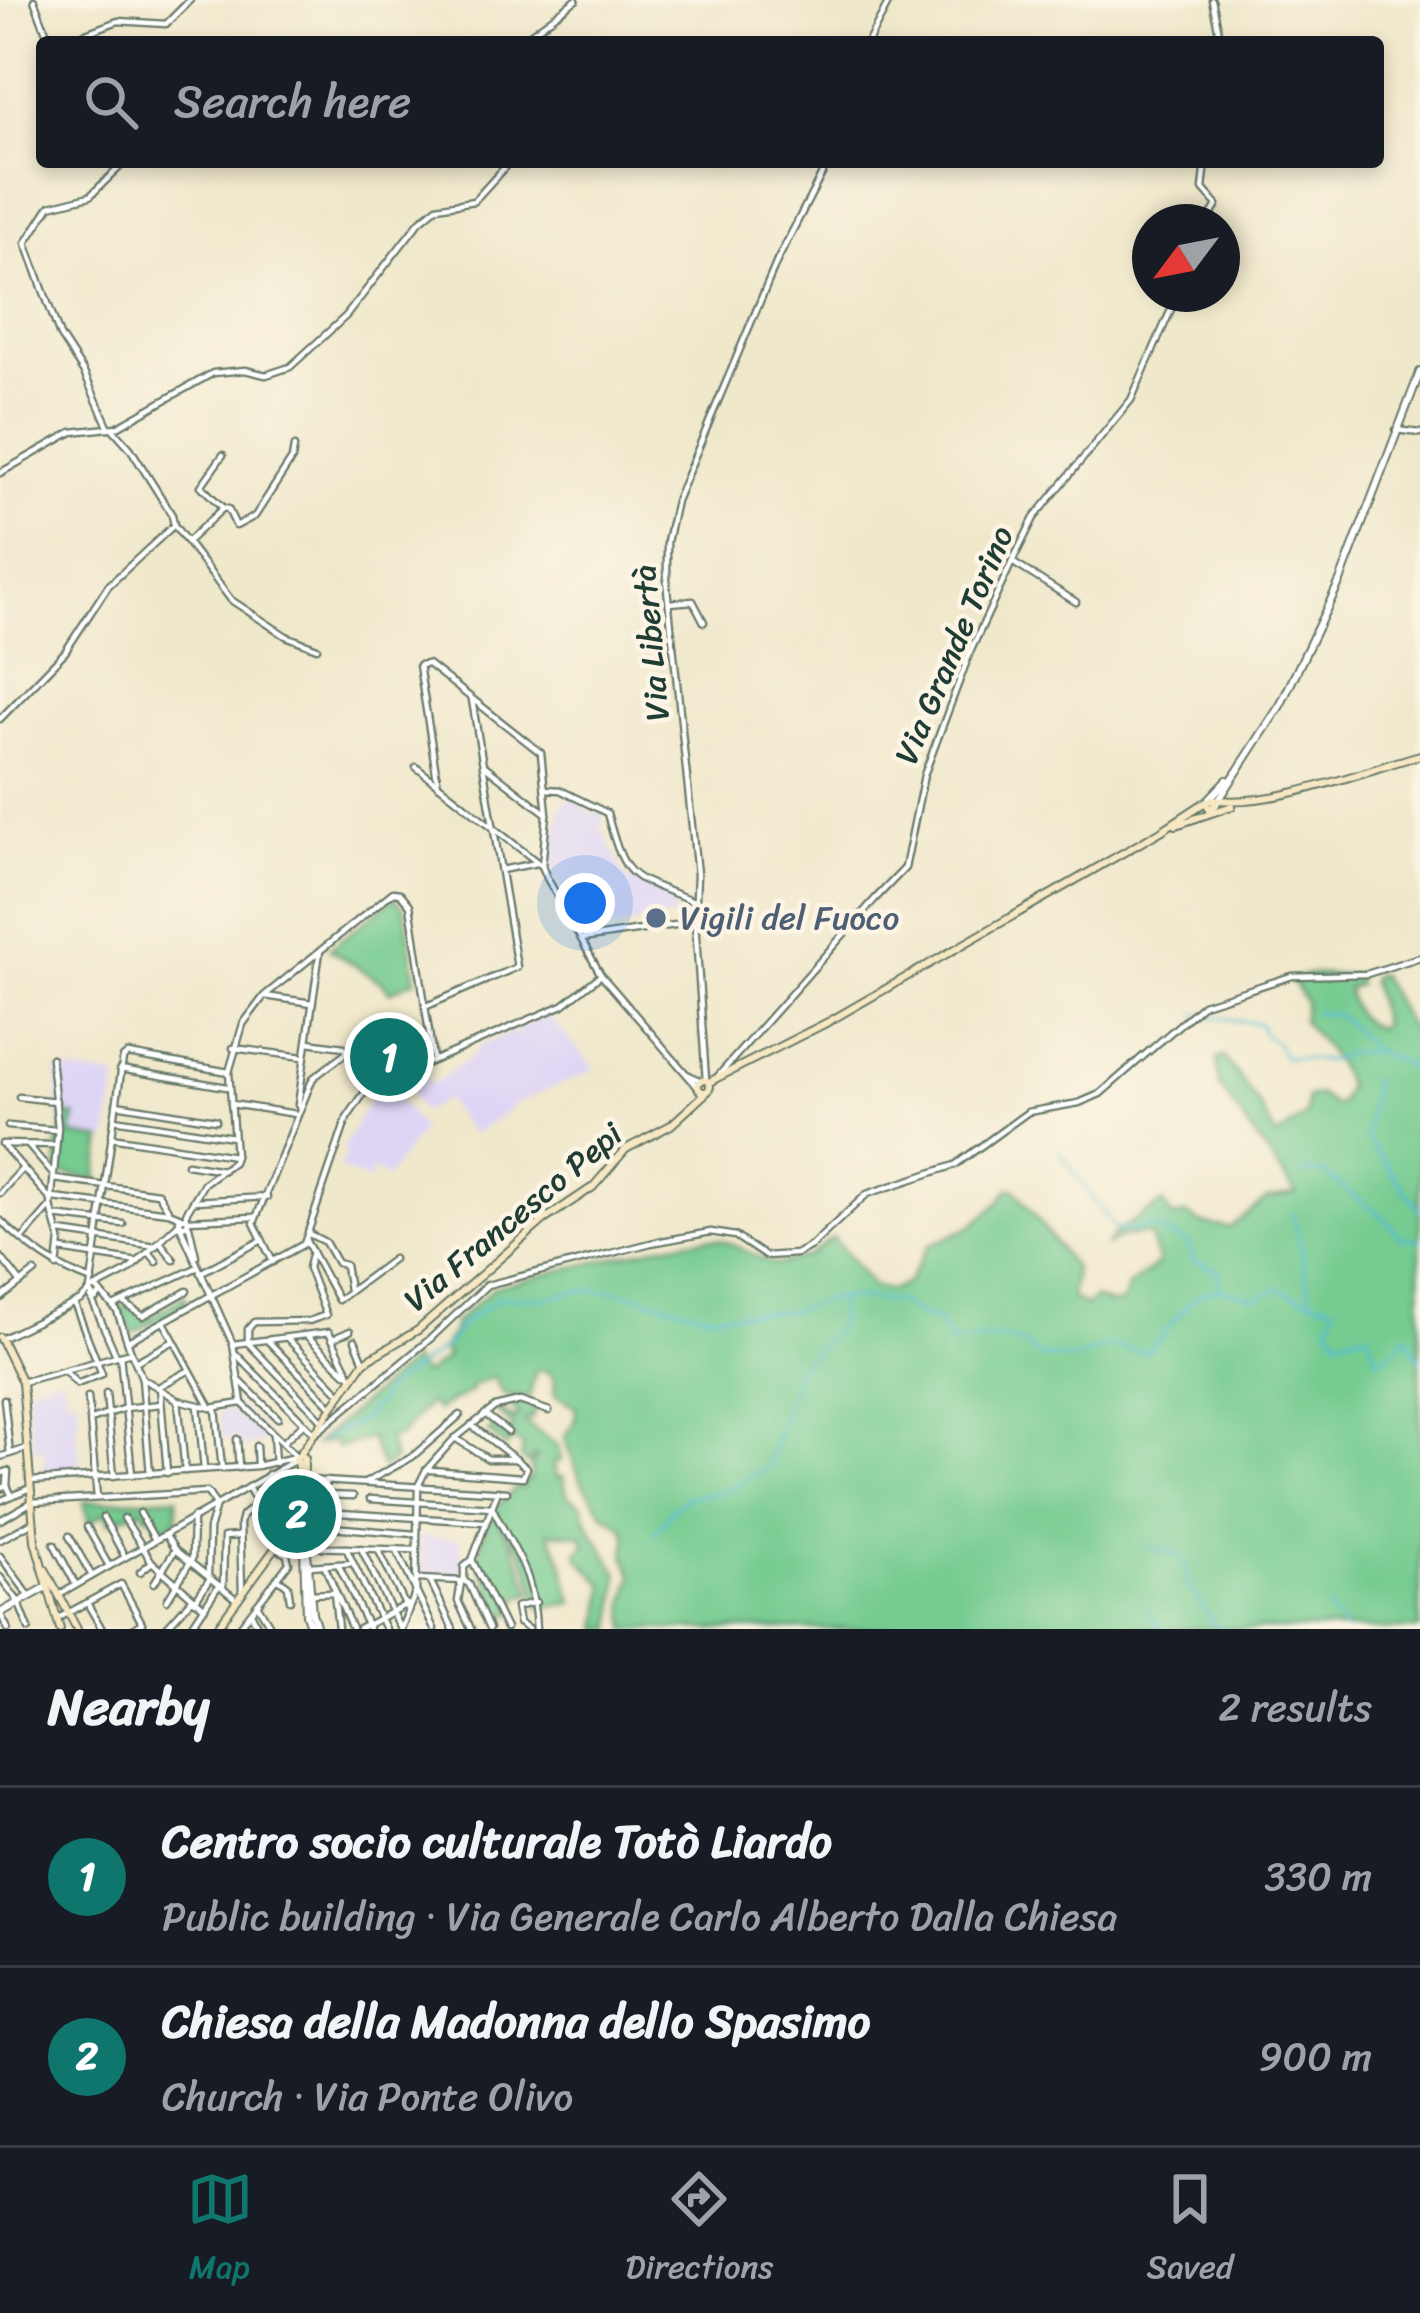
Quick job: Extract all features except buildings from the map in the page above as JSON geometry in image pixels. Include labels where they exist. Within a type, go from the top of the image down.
[{"type":"main road","points":[[705,1086],[828,1022],[1213,803],[1246,801],[1420,755]]},
{"type":"main road","points":[[705,1086],[731,1067],[743,1065]]},
{"type":"main road","name":"Via Francesco Pepi","points":[[298,1458],[309,1428],[328,1414],[364,1362],[418,1330],[544,1220],[592,1187],[626,1149],[681,1117],[705,1086]]},
{"type":"main road","points":[[1,1338],[22,1382],[33,1522],[47,1587],[77,1629]]},
{"type":"main road","points":[[218,1628],[276,1547],[299,1504],[306,1480],[298,1458]]},
{"type":"main road","points":[[40,1560],[60,1629]]},
{"type":"street","points":[[34,0],[48,36]]},
{"type":"street","points":[[78,36],[118,21],[166,24],[190,0]]},
{"type":"street","points":[[527,36],[577,0]]},
{"type":"street","points":[[871,36],[890,0]]},
{"type":"street","points":[[1212,0],[1220,36]]},
{"type":"street","points":[[119,168],[90,196],[50,206],[26,243],[60,337],[174,525],[231,599],[286,636],[317,648]]},
{"type":"street","points":[[0,473],[72,432],[111,428],[213,373],[245,370],[266,374],[300,360],[346,316],[420,221],[437,207],[474,201],[504,168]]},
{"type":"street","name":"Via Libertà","points":[[705,1086],[695,922],[697,874],[667,542],[676,501],[777,261],[825,168]]},
{"type":"street","points":[[1205,168],[1203,189],[1216,204]]},
{"type":"street","name":"Via Grande Torino","points":[[731,1067],[865,909],[901,875],[910,855],[924,775],[971,650],[1012,562],[1034,518],[1131,400],[1170,312]]},
{"type":"street","points":[[1213,803],[1281,704],[1322,618],[1420,372]]},
{"type":"street","points":[[1396,430],[1420,434]]},
{"type":"street","points":[[223,455],[201,489],[236,526],[250,520],[292,459],[294,447]]},
{"type":"street","points":[[188,541],[223,508]]},
{"type":"street","points":[[0,719],[64,652],[109,586],[174,525]]},
{"type":"street","points":[[1012,562],[1076,602]]},
{"type":"street","points":[[669,603],[693,601],[704,622]]},
{"type":"street","points":[[438,785],[419,665],[428,664],[541,753],[547,814],[539,865]]},
{"type":"street","points":[[426,1006],[517,967],[472,700]]},
{"type":"street","points":[[482,764],[547,814]]},
{"type":"street","points":[[416,767],[539,865],[602,975],[683,1070],[705,1086]]},
{"type":"street","points":[[545,787],[607,813],[618,854],[632,875],[696,902]]},
{"type":"street","points":[[531,802],[545,787]]},
{"type":"street","points":[[501,870],[539,865]]},
{"type":"street","points":[[1,1338],[74,1304],[138,1262],[183,1220],[204,1184],[236,1156],[229,1072],[243,1024],[263,996],[393,892],[410,905],[433,1059]]},
{"type":"street","points":[[581,940],[695,922]]},
{"type":"street","points":[[297,1113],[320,950]]},
{"type":"street","points":[[328,1414],[487,1285],[663,1240],[727,1233],[765,1256],[796,1254],[868,1194],[955,1165],[1028,1112],[1079,1103],[1100,1094],[1203,1004],[1292,976],[1367,974],[1420,957]]},
{"type":"street","points":[[130,1340],[273,1262],[307,1237],[347,1118],[371,1087],[563,1005],[602,975]]},
{"type":"street","points":[[263,996],[313,1003]]},
{"type":"street","points":[[308,1042],[339,1045],[349,1051],[371,1087]]},
{"type":"street","points":[[233,1048],[303,1058]]},
{"type":"street","points":[[273,1262],[254,1227],[256,1217],[318,1071],[349,1051]]},
{"type":"street","points":[[132,1474],[117,1354],[99,1316],[94,1291],[120,1069],[128,1054],[229,1072]]},
{"type":"street","points":[[51,1058],[56,1101],[52,1202],[59,1232],[57,1268]]},
{"type":"street","points":[[120,1069],[229,1087]]},
{"type":"street","points":[[19,1097],[56,1101]]},
{"type":"street","points":[[116,1104],[216,1120]]},
{"type":"street","points":[[231,1104],[297,1113]]},
{"type":"street","points":[[114,1119],[234,1138]]},
{"type":"street","points":[[8,1126],[56,1130]]},
{"type":"street","points":[[111,1137],[236,1156]]},
{"type":"street","points":[[1,1144],[56,1145]]},
{"type":"street","points":[[1,1144],[52,1202],[169,1212],[183,1220],[256,1217]]},
{"type":"street","points":[[28,1145],[54,1177],[158,1193],[169,1212]]},
{"type":"street","points":[[187,1164],[223,1170]]},
{"type":"street","points":[[0,1193],[23,1168]]},
{"type":"street","points":[[194,1201],[267,1197]]},
{"type":"street","points":[[21,1240],[52,1202]]},
{"type":"street","points":[[53,1216],[122,1224]]},
{"type":"street","points":[[0,1220],[57,1268],[113,1306],[142,1378],[150,1474]]},
{"type":"street","points":[[183,1220],[199,1270],[233,1344],[242,1403],[298,1458]]},
{"type":"street","points":[[59,1232],[158,1244],[174,1260]]},
{"type":"street","points":[[307,1237],[338,1300],[393,1259]]},
{"type":"street","points":[[307,1237],[321,1238],[337,1263],[346,1265],[349,1293]]},
{"type":"street","points":[[113,1306],[262,1240]]},
{"type":"street","points":[[60,1250],[138,1262]]},
{"type":"street","points":[[312,1251],[308,1268],[326,1315],[309,1321],[254,1322],[248,1329],[248,1342],[328,1414]]},
{"type":"street","points":[[148,1252],[157,1262]]},
{"type":"street","points":[[0,1256],[20,1283]]},
{"type":"street","points":[[0,1299],[34,1272]]},
{"type":"street","points":[[166,1282],[173,1299]]},
{"type":"street","points":[[123,1302],[143,1316],[188,1291]]},
{"type":"street","points":[[64,1370],[76,1384],[102,1374],[74,1304]]},
{"type":"street","points":[[164,1322],[213,1408],[222,1469]]},
{"type":"street","points":[[332,1339],[350,1331]]},
{"type":"street","points":[[233,1344],[329,1332],[350,1376]]},
{"type":"street","points":[[307,1336],[350,1376]]},
{"type":"street","points":[[287,1338],[341,1394]]},
{"type":"street","points":[[267,1340],[328,1414]]},
{"type":"street","points":[[337,1351],[355,1341],[364,1362]]},
{"type":"street","points":[[135,1362],[174,1342]]},
{"type":"street","points":[[22,1382],[130,1352]]},
{"type":"street","points":[[235,1353],[309,1428],[283,1442]]},
{"type":"street","points":[[167,1473],[160,1386],[190,1370]]},
{"type":"street","points":[[142,1378],[198,1406],[242,1403]]},
{"type":"street","points":[[239,1380],[278,1418]]},
{"type":"street","points":[[106,1393],[114,1475]]},
{"type":"street","points":[[88,1397],[97,1498]]},
{"type":"street","points":[[4,1399],[10,1454]]},
{"type":"street","points":[[178,1400],[185,1471]]},
{"type":"street","points":[[400,1629],[416,1591],[416,1502],[426,1470],[471,1425],[511,1401],[529,1402],[549,1411]]},
{"type":"street","points":[[90,1420],[161,1403]]},
{"type":"street","points":[[198,1406],[204,1469]]},
{"type":"street","points":[[275,1463],[270,1431],[288,1408]]},
{"type":"street","points":[[485,1414],[508,1432]]},
{"type":"street","points":[[364,1483],[412,1456],[460,1415]]},
{"type":"street","points":[[426,1470],[523,1477],[527,1468],[471,1425]]},
{"type":"street","points":[[455,1438],[488,1459],[516,1459]]},
{"type":"street","points":[[237,1439],[239,1468]]},
{"type":"street","points":[[0,1457],[28,1448]]},
{"type":"street","points":[[238,1454],[256,1449],[257,1466]]},
{"type":"street","points":[[0,1502],[30,1485],[239,1468],[298,1458]]},
{"type":"street","points":[[54,1596],[298,1458]]},
{"type":"street","points":[[487,1474],[488,1459]]},
{"type":"street","points":[[257,1466],[270,1468],[274,1493]]},
{"type":"street","points":[[0,1474],[8,1471],[4,1487],[12,1496]]},
{"type":"street","points":[[306,1480],[507,1492]]},
{"type":"street","points":[[322,1526],[325,1481]]},
{"type":"street","points":[[164,1534],[209,1579],[240,1596],[242,1516],[257,1503],[248,1486]]},
{"type":"street","points":[[471,1629],[458,1601],[464,1567],[472,1561],[498,1491]]},
{"type":"street","points":[[0,1520],[32,1502],[211,1493],[226,1498]]},
{"type":"street","points":[[165,1629],[209,1579],[209,1528],[216,1505],[211,1493]]},
{"type":"street","points":[[324,1495],[353,1496]]},
{"type":"street","points":[[370,1499],[492,1507]]},
{"type":"street","points":[[299,1504],[308,1547],[308,1594]]},
{"type":"street","points":[[492,1507],[514,1543],[536,1602],[532,1629],[519,1623],[516,1607],[536,1602]]},
{"type":"street","points":[[323,1512],[485,1522]]},
{"type":"street","points":[[140,1513],[155,1540]]},
{"type":"street","points":[[167,1600],[190,1563],[193,1516]]},
{"type":"street","points":[[103,1517],[125,1557]]},
{"type":"street","points":[[124,1518],[152,1562],[205,1607]]},
{"type":"street","points":[[0,1540],[33,1522]]},
{"type":"street","points":[[304,1526],[416,1534]]},
{"type":"street","points":[[304,1526],[314,1629]]},
{"type":"street","points":[[87,1527],[109,1566]]},
{"type":"street","points":[[369,1530],[364,1548],[400,1629]]},
{"type":"street","points":[[69,1536],[92,1576]]},
{"type":"street","points":[[181,1612],[193,1626],[221,1587],[224,1537],[240,1536]]},
{"type":"street","points":[[54,1544],[76,1585]]},
{"type":"street","points":[[240,1628],[289,1558],[276,1547]]},
{"type":"street","points":[[308,1547],[416,1550]]},
{"type":"street","points":[[346,1548],[385,1629]]},
{"type":"street","points":[[379,1549],[408,1606]]},
{"type":"street","points":[[396,1549],[434,1629]]},
{"type":"street","points":[[154,1583],[175,1550]]},
{"type":"street","points":[[0,1556],[28,1594]]},
{"type":"street","points":[[472,1561],[506,1629]]},
{"type":"street","points":[[140,1572],[152,1562]]},
{"type":"street","points":[[309,1566],[353,1563]]},
{"type":"street","points":[[338,1564],[368,1627]]},
{"type":"street","points":[[324,1565],[356,1629],[408,1606]]},
{"type":"street","points":[[0,1576],[29,1629]]},
{"type":"street","points":[[278,1578],[288,1586],[290,1600]]},
{"type":"street","points":[[417,1580],[469,1584],[489,1629]]},
{"type":"street","points":[[430,1580],[453,1629]]},
{"type":"street","points":[[57,1619],[121,1583],[142,1623],[132,1629]]},
{"type":"street","points":[[8,1629],[1,1609],[47,1587]]},
{"type":"street","points":[[308,1594],[334,1593]]},
{"type":"street","points":[[334,1593],[338,1629]]},
{"type":"street","points":[[87,1603],[102,1629]]},
{"type":"street","points":[[257,1604],[272,1629]]},
{"type":"street","points":[[251,1613],[259,1629]]},
{"type":"shaded area","points":[[571,798],[594,814],[597,810],[604,814],[601,828],[626,878],[675,898],[674,917],[597,931],[579,922],[551,866],[562,805]]},
{"type":"shaded area","points":[[548,1016],[595,1069],[509,1106],[510,1110],[472,1135],[445,1099],[426,1111],[419,1108],[406,1083],[411,1075],[419,1071],[433,1084],[481,1045],[514,1031],[520,1035],[517,1029]]},
{"type":"shaded area","points":[[60,1069],[117,1078],[108,1140],[61,1134],[56,1073]]},
{"type":"shaded area","points":[[388,1085],[422,1129],[387,1178],[372,1169],[369,1181],[340,1169],[346,1152],[342,1149],[375,1091],[380,1093]]},
{"type":"shaded area","points":[[61,1374],[68,1399],[77,1397],[79,1424],[75,1425],[82,1473],[42,1476],[44,1450],[33,1450],[27,1387],[53,1377],[55,1381]]},
{"type":"shaded area","points":[[241,1408],[271,1441],[240,1447],[239,1438],[222,1439],[219,1412]]},
{"type":"shaded area","points":[[418,1536],[460,1539],[462,1575],[420,1573]]},
{"type":"green space","points":[[395,897],[405,910],[416,979],[390,992],[329,949]]},
{"type":"green space","points":[[1379,974],[1415,1037],[1420,1033],[1420,1629],[627,1629],[625,1605],[633,1575],[625,1556],[627,1538],[623,1527],[605,1515],[581,1481],[564,1438],[576,1408],[554,1395],[555,1381],[548,1371],[536,1370],[529,1398],[504,1395],[493,1377],[437,1411],[429,1403],[398,1437],[388,1438],[394,1460],[382,1468],[370,1438],[337,1448],[334,1441],[315,1444],[411,1361],[424,1375],[447,1357],[442,1348],[454,1323],[494,1287],[667,1244],[709,1238],[725,1241],[775,1265],[808,1256],[833,1237],[872,1286],[890,1291],[907,1283],[928,1246],[972,1226],[1014,1188],[1075,1270],[1071,1298],[1087,1306],[1095,1298],[1121,1303],[1129,1286],[1159,1263],[1149,1234],[1121,1237],[1105,1247],[1117,1231],[1163,1203],[1173,1218],[1186,1214],[1200,1223],[1230,1228],[1267,1199],[1296,1194],[1218,1084],[1217,1059],[1227,1061],[1276,1137],[1306,1115],[1307,1097],[1319,1095],[1334,1106],[1347,1086],[1328,1051],[1302,1021],[1305,1002],[1292,979],[1356,975],[1358,985],[1347,988],[1350,1002],[1360,1018],[1377,1028],[1382,1024],[1371,982]]},
{"type":"green space","points":[[64,1115],[76,1116],[71,1135],[103,1140],[97,1177],[101,1181],[58,1173],[58,1137]]},
{"type":"green space","points":[[184,1296],[188,1304],[132,1333],[119,1307],[126,1306],[147,1319]]},
{"type":"green space","points":[[509,1403],[537,1407],[531,1420],[524,1422],[558,1446],[561,1461],[554,1462],[556,1477],[563,1476],[567,1495],[582,1505],[619,1574],[613,1629],[599,1629],[605,1586],[579,1558],[586,1543],[581,1535],[549,1532],[563,1562],[573,1603],[539,1608],[524,1558],[495,1508],[516,1488],[525,1487],[525,1480],[531,1480],[537,1457],[528,1464],[521,1458],[523,1446],[513,1439],[506,1447],[488,1432],[495,1425],[510,1435],[513,1426],[496,1411],[514,1420],[518,1414]]},
{"type":"green space","points":[[177,1497],[177,1520],[160,1530],[141,1509],[110,1522],[104,1513],[89,1523],[83,1502]]},
{"type":"green space","points":[[493,1514],[513,1544],[532,1593],[519,1596],[512,1604],[514,1614],[502,1616],[478,1559]]},
{"type":"waterway","points":[[1314,1012],[1338,1015],[1375,1051]]},
{"type":"waterway","points":[[1197,1014],[1260,1024],[1263,1035],[1276,1043],[1284,1057],[1330,1061],[1347,1053],[1376,1052],[1418,1069]]},
{"type":"waterway","points":[[1420,1061],[1420,1075]]},
{"type":"waterway","points":[[1373,1079],[1366,1138],[1420,1210]]},
{"type":"waterway","points":[[1060,1152],[1114,1228],[1139,1232],[1148,1226],[1188,1243],[1193,1261],[1220,1271],[1218,1289]]},
{"type":"waterway","points":[[1302,1172],[1324,1173],[1386,1219],[1400,1237],[1420,1240]]},
{"type":"waterway","points":[[1292,1214],[1311,1298]]},
{"type":"waterway","points":[[321,1441],[365,1418],[390,1386],[445,1347],[462,1324],[499,1297],[541,1298],[584,1290],[621,1292],[707,1314],[791,1311],[839,1297],[900,1302],[922,1317],[935,1318],[951,1343],[1006,1338],[1041,1357],[1075,1359],[1107,1346],[1147,1352],[1188,1305],[1207,1292],[1223,1289],[1257,1298],[1278,1288],[1335,1307],[1329,1326],[1338,1338],[1368,1333],[1378,1360],[1396,1349],[1406,1334],[1420,1359]]},
{"type":"waterway","points":[[655,1533],[687,1497],[726,1491],[768,1467],[798,1367],[838,1328],[839,1298]]},
{"type":"waterway","points":[[1149,1547],[1179,1555],[1186,1564],[1188,1584],[1217,1629]]},
{"type":"waterway","points":[[1146,1606],[1152,1620],[1164,1629]]},
{"type":"waterway","points":[[1328,1608],[1345,1629]]},
{"type":"place","name":"Vigili del Fuoco","points":[[656,918]]},
{"type":"place","name":"Centro socio culturale Totò Liardo","points":[[389,1057]]},
{"type":"place","name":"Chiesa della Madonna dello Spasimo","points":[[297,1514]]}]
